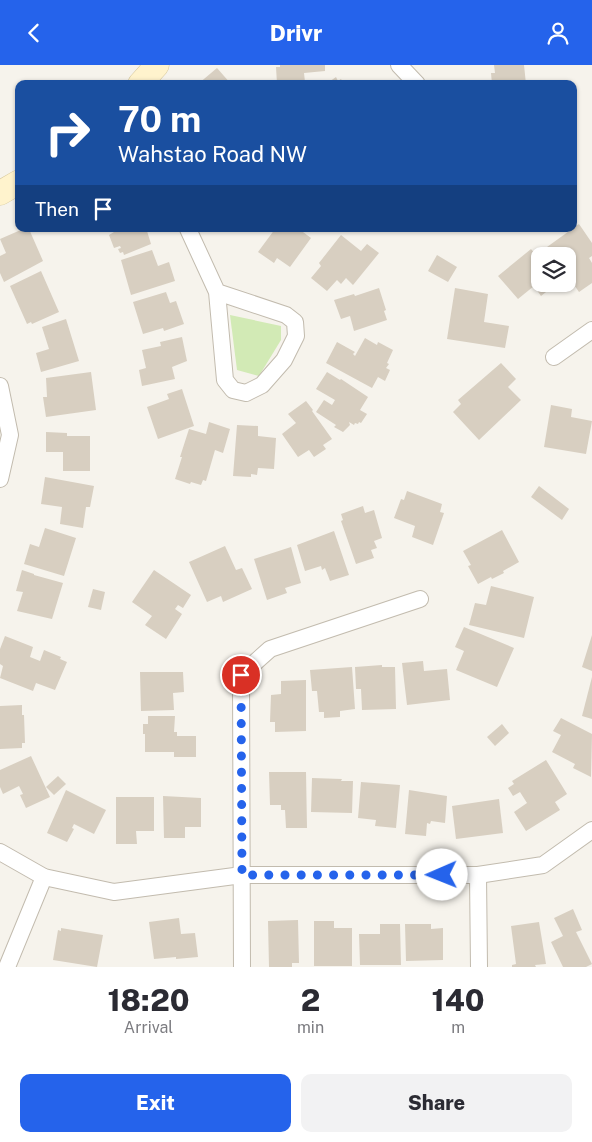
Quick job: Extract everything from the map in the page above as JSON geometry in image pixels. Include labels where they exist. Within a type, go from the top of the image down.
[{"type":"street","points":[[144,80],[157,65]]},
{"type":"street","points":[[398,65],[413,80]]},
{"type":"street","points":[[0,193],[15,184]]},
{"type":"street","points":[[189,232],[217,291],[225,380],[233,390],[246,393],[262,385],[284,360],[296,336],[295,322],[286,315],[217,291]]},
{"type":"street","points":[[554,357],[592,330]]},
{"type":"street","points":[[0,386],[10,435],[0,479]]},
{"type":"street","points":[[242,967],[241,675],[270,649],[420,599]]},
{"type":"street","points":[[0,852],[44,877],[114,892],[242,875],[478,875],[542,865],[592,830]]},
{"type":"street","points":[[478,875],[479,967]]},
{"type":"street","points":[[7,967],[44,877]]},
{"type":"green space","points":[[230,315],[281,326],[281,340],[259,376],[237,370]]},
{"type":"building","points":[[280,65],[325,65],[325,71],[304,73],[305,80],[277,80],[276,67],[280,67]]},
{"type":"building","points":[[494,65],[524,65],[526,80],[492,80],[491,73],[495,73]]},
{"type":"building","points":[[217,68],[228,80],[203,80]]},
{"type":"building","points":[[579,224],[592,243],[592,256],[589,258],[592,263],[592,283],[579,292],[576,288],[576,247],[547,247],[568,232],[577,232],[577,225]]},
{"type":"building","points":[[16,232],[30,232],[43,261],[4,282],[0,273],[0,256],[6,253],[0,239]]},
{"type":"building","points":[[114,232],[147,232],[151,244],[124,255],[118,249],[121,248],[120,246],[114,248],[109,235]]},
{"type":"building","points":[[273,232],[303,232],[311,238],[290,267],[277,258],[274,263],[258,252]]},
{"type":"building","points":[[341,235],[361,251],[367,244],[379,253],[353,285],[346,278],[341,284],[337,280],[327,291],[311,278],[321,266],[319,263]]},
{"type":"building","points":[[531,249],[531,288],[518,299],[498,276]]},
{"type":"building","points":[[152,250],[158,266],[169,262],[175,281],[131,295],[121,260]]},
{"type":"building","points":[[437,255],[457,267],[448,282],[428,271]]},
{"type":"building","points":[[41,271],[59,312],[32,324],[31,322],[27,324],[10,286]]},
{"type":"building","points":[[379,288],[387,320],[354,331],[350,316],[341,319],[334,300],[354,294],[355,296]]},
{"type":"building","points":[[455,288],[488,294],[484,322],[509,326],[505,348],[447,339]]},
{"type":"building","points":[[166,292],[170,303],[176,301],[184,324],[164,331],[163,328],[143,334],[133,302]]},
{"type":"building","points":[[66,319],[79,361],[41,372],[36,353],[49,349],[42,327]]},
{"type":"building","points":[[182,337],[187,361],[172,367],[175,379],[142,386],[139,370],[146,368],[142,350],[161,346],[160,342]]},
{"type":"building","points":[[365,338],[377,345],[378,342],[393,350],[387,363],[389,364],[386,368],[390,370],[385,381],[378,377],[372,388],[326,363],[337,342],[355,352],[353,354],[355,356]]},
{"type":"building","points":[[501,363],[516,379],[508,387],[521,400],[479,440],[453,412],[461,404],[458,400]]},
{"type":"building","points":[[91,372],[96,410],[46,417],[43,397],[47,397],[46,378]]},
{"type":"building","points":[[327,372],[368,397],[360,410],[367,414],[361,423],[355,423],[354,425],[349,422],[350,425],[343,432],[316,412],[324,400],[332,405],[335,400],[316,389]]},
{"type":"building","points":[[182,389],[194,426],[158,439],[147,407],[169,399],[167,394]]},
{"type":"building","points":[[306,401],[332,439],[323,445],[326,449],[314,457],[309,450],[298,457],[282,434],[296,423],[288,414]]},
{"type":"building","points":[[551,405],[572,409],[571,417],[592,421],[586,454],[544,447]]},
{"type":"building","points":[[209,422],[230,429],[223,453],[215,450],[206,481],[203,480],[201,485],[175,479],[189,429],[206,434]]},
{"type":"building","points":[[237,425],[258,426],[258,436],[276,438],[274,469],[258,468],[257,475],[251,474],[251,477],[233,476]]},
{"type":"building","points":[[46,432],[67,433],[67,436],[90,436],[90,471],[63,471],[63,452],[46,452]]},
{"type":"building","points":[[45,477],[94,486],[90,507],[86,507],[83,528],[60,524],[62,507],[41,504]]},
{"type":"building","points":[[539,486],[569,509],[562,520],[531,497]]},
{"type":"building","points":[[407,491],[442,504],[440,512],[444,513],[433,545],[412,537],[415,526],[394,518],[401,499],[404,500]]},
{"type":"building","points":[[363,506],[365,513],[374,510],[382,538],[374,541],[377,548],[371,550],[374,558],[356,564],[341,521],[343,520],[341,514]]},
{"type":"building","points":[[45,528],[76,538],[64,576],[24,564],[30,544],[39,547]]},
{"type":"building","points":[[502,530],[519,562],[503,571],[504,573],[478,584],[468,566],[471,565],[463,551]]},
{"type":"building","points":[[334,531],[349,575],[330,581],[325,568],[322,570],[321,566],[305,571],[297,545]]},
{"type":"building","points":[[225,546],[236,570],[242,568],[252,589],[223,602],[221,596],[207,602],[189,562]]},
{"type":"building","points":[[291,547],[301,583],[285,588],[287,593],[267,600],[254,559]]},
{"type":"building","points":[[22,570],[63,583],[52,619],[17,611],[23,592],[16,591]]},
{"type":"building","points":[[154,570],[191,595],[183,608],[178,605],[175,609],[182,614],[166,639],[145,625],[152,616],[132,602]]},
{"type":"building","points":[[491,586],[534,597],[524,638],[469,625],[475,603],[486,605]]},
{"type":"building","points":[[93,589],[105,592],[101,610],[88,607]]},
{"type":"building","points":[[464,627],[514,648],[497,687],[456,670],[464,651],[455,647]]},
{"type":"building","points":[[592,635],[592,671],[582,667]]},
{"type":"building","points":[[5,636],[33,647],[30,657],[40,661],[44,650],[61,657],[60,659],[67,662],[55,690],[36,683],[33,691],[0,678],[3,666],[0,664],[0,649]]},
{"type":"building","points":[[423,661],[424,671],[447,669],[450,700],[407,705],[402,663]]},
{"type":"building","points":[[382,665],[382,667],[395,667],[396,709],[362,710],[361,689],[356,689],[355,667]]},
{"type":"building","points":[[352,667],[355,709],[340,711],[340,717],[324,718],[324,712],[319,712],[317,691],[312,691],[310,670]]},
{"type":"building","points":[[140,672],[183,672],[184,692],[173,693],[174,710],[141,711]]},
{"type":"building","points":[[592,677],[592,719],[582,716]]},
{"type":"building","points":[[306,680],[306,731],[275,732],[275,722],[270,722],[271,695],[281,694],[281,681]]},
{"type":"building","points":[[22,705],[25,743],[22,743],[22,748],[0,749],[0,706]]},
{"type":"building","points":[[148,716],[175,716],[174,732],[177,732],[177,736],[196,736],[196,757],[174,757],[174,752],[145,752],[143,724],[148,724]]},
{"type":"building","points":[[561,718],[592,734],[591,777],[573,768],[575,764],[552,752],[561,735],[553,731]]},
{"type":"building","points":[[502,724],[509,733],[495,746],[487,737]]},
{"type":"building","points":[[31,756],[50,797],[26,808],[20,795],[23,794],[19,786],[3,794],[0,787],[0,770]]},
{"type":"building","points":[[546,760],[567,794],[555,802],[560,810],[526,831],[514,812],[527,803],[520,792],[513,796],[508,788],[514,784],[512,781]]},
{"type":"building","points":[[269,772],[306,772],[307,828],[286,828],[285,810],[281,810],[281,805],[270,805]]},
{"type":"building","points":[[58,776],[66,784],[54,795],[46,787]]},
{"type":"building","points":[[312,778],[353,781],[352,813],[311,812]]},
{"type":"building","points":[[361,782],[400,785],[396,828],[375,826],[376,820],[358,818]]},
{"type":"building","points":[[66,790],[106,810],[94,834],[74,824],[72,828],[74,829],[67,842],[47,833]]},
{"type":"building","points":[[409,790],[447,796],[445,823],[431,821],[430,824],[427,823],[426,836],[405,834]]},
{"type":"building","points":[[163,796],[201,798],[201,827],[185,827],[185,838],[164,838]]},
{"type":"building","points":[[116,797],[154,797],[154,831],[136,831],[137,844],[116,844]]},
{"type":"building","points":[[499,799],[503,833],[456,839],[452,806]]},
{"type":"building","points":[[573,909],[582,930],[576,932],[592,964],[586,967],[563,967],[551,942],[563,936],[554,918]]},
{"type":"building","points":[[179,918],[181,934],[195,933],[198,957],[154,959],[149,922]]},
{"type":"building","points":[[298,920],[299,963],[292,963],[292,967],[269,967],[268,921]]},
{"type":"building","points":[[314,921],[334,921],[334,928],[352,928],[352,966],[314,966]]},
{"type":"building","points":[[539,922],[546,964],[535,965],[536,967],[512,967],[512,965],[516,964],[511,926]]},
{"type":"building","points":[[380,924],[400,924],[401,965],[360,965],[359,934],[380,934]]},
{"type":"building","points":[[405,924],[431,924],[431,929],[443,928],[443,960],[406,961]]},
{"type":"building","points":[[61,928],[103,935],[97,967],[53,960],[58,930],[61,931]]},
{"type":"route","points":[[241,675],[242,875],[442,875]]}]
